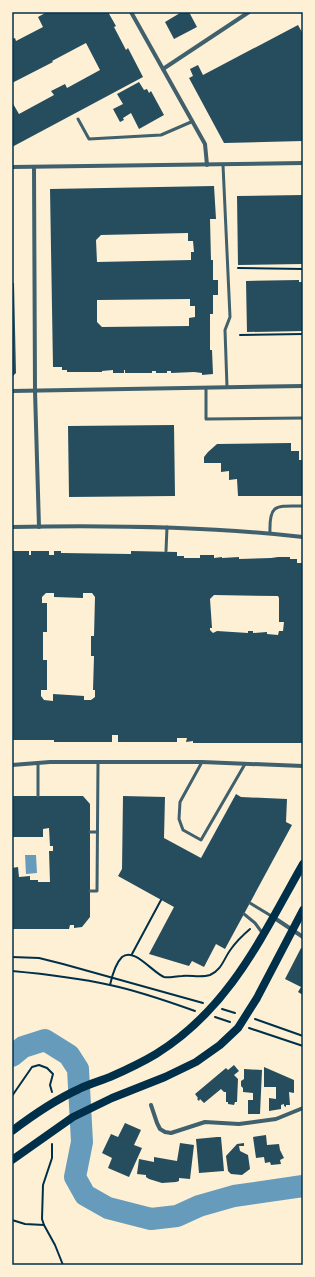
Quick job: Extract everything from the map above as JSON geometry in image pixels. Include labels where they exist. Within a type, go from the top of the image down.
[{"type":"main road","points":[[12,1131],[56,1100],[80,1088],[135,1066],[176,1040],[198,1022],[224,994],[264,935],[303,864]]},
{"type":"main road","points":[[12,1160],[73,1117],[112,1098],[165,1077],[196,1062],[208,1054],[238,1028],[257,998],[303,910]]},
{"type":"street","points":[[163,69],[249,12]]},
{"type":"street","points":[[132,13],[191,122],[205,144],[207,165]]},
{"type":"street","points":[[12,167],[303,163]]},
{"type":"street","points":[[34,167],[35,391],[39,527]]},
{"type":"street","points":[[12,391],[303,386]]},
{"type":"street","points":[[12,527],[167,527],[219,529],[303,537]]},
{"type":"street","points":[[12,765],[98,762],[202,762],[303,766]]},
{"type":"street","points":[[273,917],[303,937]]},
{"type":"street","points":[[151,1105],[160,1129],[171,1133],[205,1122],[239,1124],[276,1119],[303,1108]]},
{"type":"lane","points":[[132,13],[137,12]]},
{"type":"lane","points":[[78,119],[89,139],[160,135],[191,122]]},
{"type":"lane","points":[[223,165],[230,317],[225,330],[227,387]]},
{"type":"lane","points":[[206,388],[206,419],[303,418]]},
{"type":"lane","points":[[270,533],[270,517],[274,510],[282,506],[303,506]]},
{"type":"lane","points":[[166,551],[167,527]]},
{"type":"lane","points":[[90,891],[97,891],[98,762]]},
{"type":"lane","points":[[202,762],[180,802],[179,819],[184,830],[201,840],[245,764]]},
{"type":"lane","points":[[38,763],[38,796]]},
{"type":"lane","points":[[90,832],[97,832]]},
{"type":"lane","points":[[250,903],[273,917]]},
{"type":"lane","points":[[244,914],[255,923],[264,935]]},
{"type":"path","points":[[238,268],[303,269]]},
{"type":"path","points":[[240,335],[303,334]]},
{"type":"path","points":[[110,985],[115,967],[120,959],[124,956],[132,954],[161,900]]},
{"type":"path","points":[[132,954],[168,978],[184,975],[209,975],[220,967],[231,949],[252,927]]},
{"type":"path","points":[[12,957],[39,958],[64,964],[209,1005]]},
{"type":"path","points":[[12,971],[43,974],[110,985],[153,996],[196,1011]]},
{"type":"path","points":[[216,1007],[237,1014]]},
{"type":"path","points":[[210,1015],[232,1022]]},
{"type":"path","points":[[251,1018],[303,1036]]},
{"type":"path","points":[[246,1027],[303,1046]]},
{"type":"path","points":[[12,1096],[32,1067],[39,1065],[47,1068],[53,1074],[50,1085]]},
{"type":"path","points":[[42,1205],[42,1219],[44,1225],[55,1245],[63,1265]]},
{"type":"path","points":[[12,1220],[25,1224],[44,1225]]},
{"type":"water","points":[[25,855],[36,855],[37,873],[26,874]]},
{"type":"building","points":[[47,12],[108,12],[116,26],[114,27],[126,50],[128,48],[143,77],[12,147],[12,102],[19,114],[54,95],[51,91],[65,84],[67,88],[100,70],[86,43],[12,83],[12,39],[15,38],[16,41],[43,27],[38,17]]},
{"type":"building","points":[[180,12],[189,12],[197,27],[174,39],[165,22]]},
{"type":"building","points":[[298,25],[303,34],[303,141],[224,143],[189,78],[193,76],[190,69],[198,65],[203,75]]},
{"type":"building","points":[[139,82],[144,90],[147,89],[149,93],[151,91],[164,115],[139,129],[131,113],[120,122],[113,109],[123,104],[117,94]]},
{"type":"building","points":[[214,186],[216,219],[210,219],[211,260],[213,260],[213,280],[218,280],[218,295],[213,295],[213,314],[210,314],[210,350],[212,350],[213,374],[202,375],[202,373],[194,372],[171,373],[171,371],[167,371],[167,373],[156,373],[156,371],[152,371],[152,373],[125,373],[125,370],[124,373],[113,373],[113,370],[102,372],[67,372],[67,370],[62,370],[62,367],[53,367],[50,189]],"holes":[[[188,233],[188,241],[193,241],[194,252],[191,252],[191,260],[97,262],[96,240],[101,235]],[[190,299],[190,306],[195,306],[195,317],[189,318],[189,326],[102,327],[97,322],[97,300]]]},
{"type":"building","points":[[303,195],[303,264],[238,265],[237,196]]},
{"type":"building","points":[[299,280],[299,282],[303,282],[303,331],[247,332],[246,281]]},
{"type":"building","points":[[12,283],[14,283],[16,373],[12,377]]},
{"type":"building","points":[[174,425],[175,496],[69,497],[68,426]]},
{"type":"building","points":[[291,443],[291,451],[299,451],[299,460],[303,460],[303,496],[238,496],[237,479],[229,480],[229,471],[221,472],[221,463],[204,463],[204,457],[217,444]]},
{"type":"building","points":[[12,551],[29,551],[29,555],[31,555],[31,551],[49,551],[49,555],[54,555],[54,551],[61,551],[61,553],[131,554],[131,551],[177,552],[177,556],[184,556],[184,558],[200,558],[200,555],[214,555],[214,558],[239,557],[239,559],[290,557],[290,559],[297,559],[297,563],[303,563],[303,743],[193,743],[193,741],[186,742],[187,738],[177,738],[177,742],[118,742],[118,735],[112,735],[112,742],[12,740]],"holes":[[[46,593],[54,593],[54,597],[83,598],[83,593],[92,593],[95,597],[94,636],[91,636],[91,656],[94,656],[93,690],[95,690],[95,697],[91,700],[84,700],[84,696],[53,694],[53,701],[44,700],[41,696],[41,690],[47,690],[47,660],[43,660],[43,632],[47,632],[47,603],[42,603],[42,597]],[[214,595],[278,596],[279,622],[284,622],[283,631],[279,631],[278,635],[267,634],[267,632],[253,633],[253,631],[248,631],[248,633],[217,631],[213,633],[210,630],[210,628],[212,628],[210,599]]]},
{"type":"building","points":[[236,794],[241,797],[287,799],[286,822],[292,825],[225,949],[216,944],[204,967],[192,961],[189,966],[149,954],[174,907],[118,876],[122,869],[123,796],[165,797],[164,838],[201,858]]},
{"type":"building","points":[[12,796],[83,796],[90,804],[90,917],[82,927],[74,928],[74,925],[70,925],[69,929],[12,929],[12,868],[18,867],[19,877],[30,876],[30,880],[50,882],[49,851],[53,851],[53,846],[50,846],[49,828],[43,829],[43,837],[12,837]]},
{"type":"building","points":[[301,948],[303,949],[303,995],[298,992],[301,987],[285,979]]},
{"type":"building","points":[[234,1065],[239,1071],[234,1075],[238,1079],[237,1102],[235,1102],[234,1105],[226,1102],[226,1092],[221,1089],[204,1103],[200,1099],[199,1101],[197,1099],[198,1098],[195,1094],[226,1068],[228,1070]]},
{"type":"building","points":[[264,1067],[294,1080],[294,1093],[289,1092],[290,1105],[286,1105],[286,1107],[284,1104],[281,1105],[281,1109],[269,1111],[269,1098],[276,1099],[276,1087],[264,1087]]},
{"type":"building","points":[[244,1069],[262,1070],[260,1114],[248,1114],[248,1100],[253,1100],[253,1093],[243,1092],[241,1081],[244,1079]]},
{"type":"building","points":[[125,1123],[141,1130],[134,1145],[142,1148],[129,1177],[108,1168],[112,1158],[102,1153],[111,1134],[118,1137]]},
{"type":"building","points":[[266,1135],[267,1145],[279,1144],[284,1158],[280,1160],[281,1164],[271,1165],[270,1162],[265,1163],[264,1157],[256,1158],[253,1137]]},
{"type":"building","points":[[221,1137],[224,1171],[199,1173],[196,1139]]},
{"type":"building","points":[[180,1143],[194,1145],[190,1179],[179,1178],[179,1181],[176,1182],[162,1183],[149,1179],[146,1175],[137,1174],[139,1159],[154,1162],[154,1157],[177,1161]]},
{"type":"building","points":[[244,1143],[244,1146],[239,1146],[240,1151],[248,1155],[250,1169],[242,1175],[231,1174],[228,1171],[226,1156],[237,1144]]},
{"type":"waterway","points":[[12,1056],[23,1047],[45,1040],[69,1055],[78,1069],[82,1142],[75,1177],[85,1195],[108,1208],[151,1219],[177,1216],[199,1206],[234,1196],[303,1186]]}]
